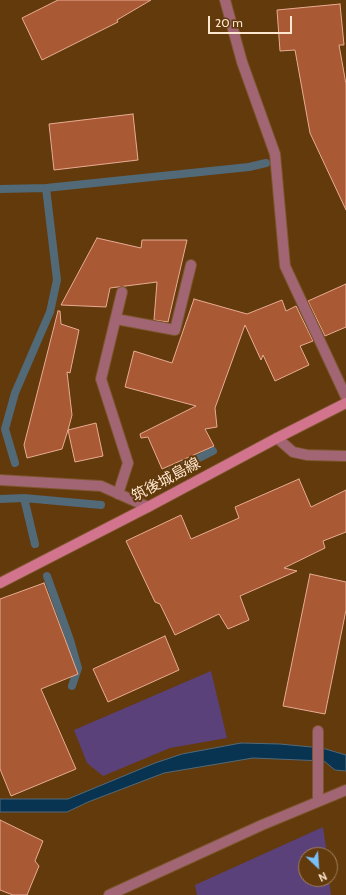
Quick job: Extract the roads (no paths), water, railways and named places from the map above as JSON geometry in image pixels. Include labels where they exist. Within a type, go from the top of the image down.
[{"type":"main road","name":"筑後城島線","points":[[0,583],[148,507],[346,402]]},
{"type":"street","points":[[225,0],[242,62],[275,154],[285,266],[346,397]]},
{"type":"street","points":[[116,318],[175,330],[191,265]]},
{"type":"street","points":[[118,494],[128,463],[101,378],[122,292]]},
{"type":"street","points":[[277,438],[294,452],[346,456]]},
{"type":"street","points":[[0,480],[101,486],[148,507]]},
{"type":"street","points":[[318,736],[318,801]]},
{"type":"street","points":[[109,895],[262,825],[346,790]]},
{"type":"water","points":[[241,743],[280,744],[322,748],[346,755],[346,771],[335,770],[324,761],[253,758],[164,773],[88,802],[67,812],[0,812],[0,799],[68,799],[155,763],[182,754]]},
{"type":"waterway","points":[[0,189],[46,188],[249,167],[266,163]]},
{"type":"waterway","points":[[15,463],[5,429],[15,393],[50,312],[57,280],[46,188]]},
{"type":"waterway","points":[[167,474],[213,451]]},
{"type":"waterway","points":[[24,498],[35,544]]},
{"type":"waterway","points":[[0,499],[24,498],[101,505]]},
{"type":"waterway","points":[[47,576],[70,640],[78,668],[72,686]]}]
